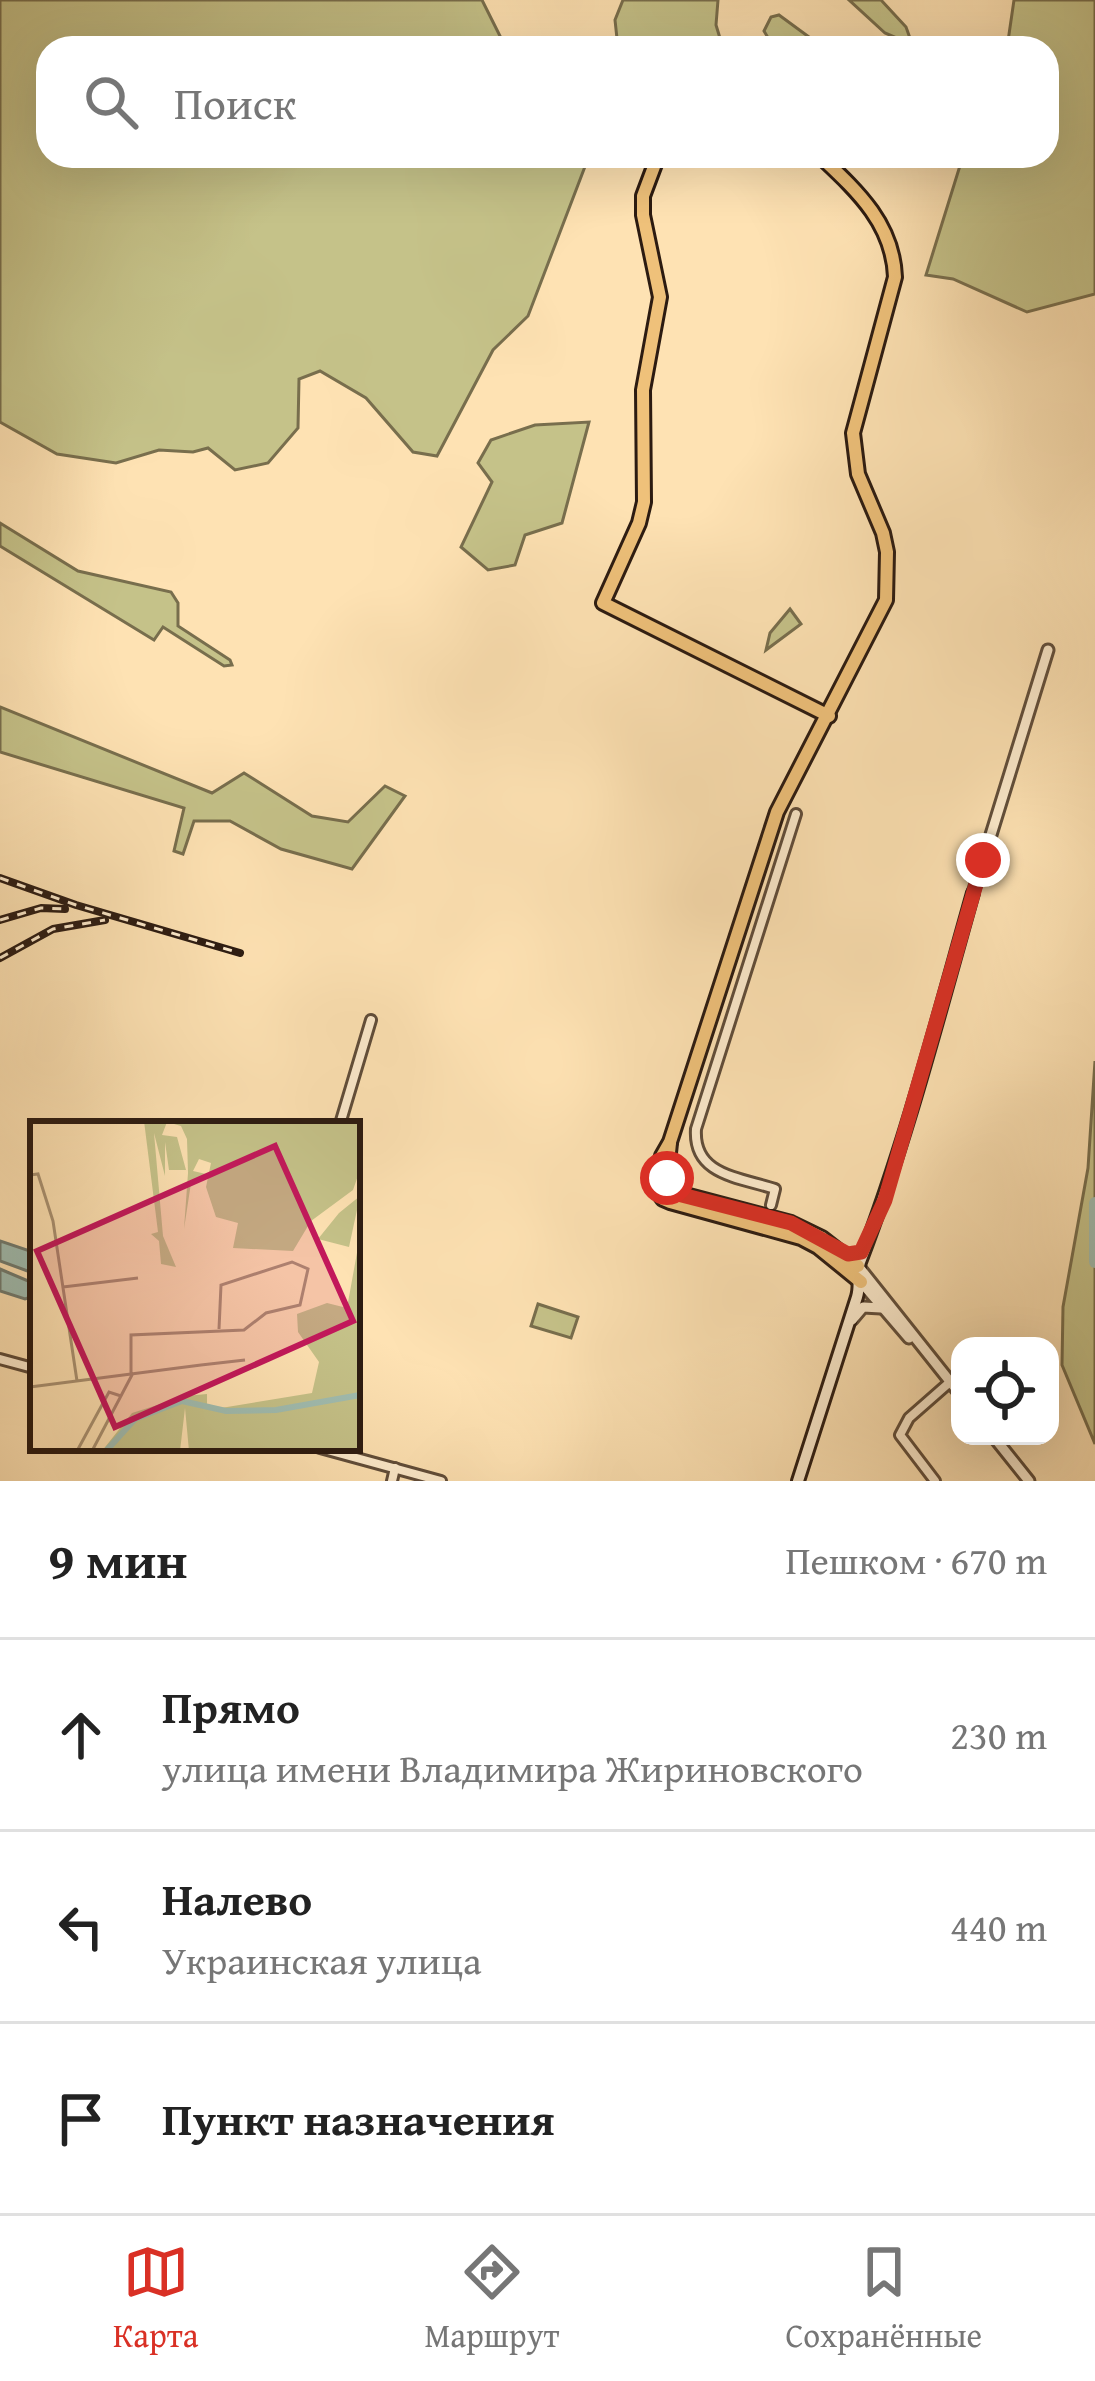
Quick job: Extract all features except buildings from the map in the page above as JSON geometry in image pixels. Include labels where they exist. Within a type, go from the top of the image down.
[{"type":"main road","points":[[654,168],[643,196],[643,215],[660,296],[643,390],[644,502],[603,603],[829,716]]},
{"type":"main road","points":[[832,168],[874,212],[890,246],[895,277],[853,433],[858,474],[883,532],[889,586],[871,634],[777,812],[655,1188],[663,1199],[789,1233],[818,1247],[861,1282]]},
{"type":"main road","points":[[798,1481],[861,1282],[858,1266],[878,1221],[973,893]]},
{"type":"main road","points":[[670,1142],[666,1182],[670,1191],[791,1223],[822,1238],[858,1266]]},
{"type":"street","points":[[973,893],[1048,650]]},
{"type":"street","points":[[771,1205],[775,1189],[707,1165],[695,1148],[696,1129],[796,814]]},
{"type":"street","points":[[341,1121],[371,1020]]},
{"type":"street","points":[[822,1238],[848,1254],[859,1255],[878,1221]]},
{"type":"street","points":[[858,1266],[950,1382],[909,1418],[900,1435],[935,1481]]},
{"type":"street","points":[[861,1282],[927,1354]]},
{"type":"street","points":[[836,1358],[859,1309],[872,1305],[886,1312]]},
{"type":"street","points":[[0,1359],[30,1367]]},
{"type":"street","points":[[1000,1445],[1029,1481]]},
{"type":"street","points":[[331,1451],[441,1481]]},
{"type":"street","points":[[392,1481],[395,1468]]},
{"type":"shaded area","points":[[0,0],[482,0],[500,36],[36,36],[36,168],[584,168],[528,316],[493,350],[437,456],[413,452],[366,398],[320,371],[299,379],[298,428],[268,463],[235,470],[208,448],[159,450],[116,463],[57,454],[0,422]]},
{"type":"shaded area","points":[[623,0],[718,0],[719,36],[617,36],[615,20]]},
{"type":"shaded area","points":[[849,0],[881,0],[909,36],[885,33]]},
{"type":"shaded area","points":[[1014,0],[1095,0],[1095,294],[1027,312],[953,279],[926,275],[959,168],[1059,168],[1059,36],[1009,36]]},
{"type":"shaded area","points":[[779,15],[808,36],[767,36],[764,31],[771,17]]},
{"type":"shaded area","points":[[589,422],[562,523],[525,535],[515,565],[488,570],[461,547],[492,482],[478,463],[491,440],[535,425]]},
{"type":"shaded area","points":[[0,523],[78,571],[171,592],[178,603],[178,626],[232,665],[224,666],[163,627],[154,640],[0,546]]},
{"type":"shaded area","points":[[790,609],[801,624],[766,650],[770,633]]},
{"type":"shaded area","points":[[0,707],[212,793],[244,773],[312,816],[348,822],[385,786],[405,796],[352,869],[281,849],[230,821],[194,821],[183,854],[174,851],[184,808],[0,752]]},
{"type":"shaded area","points":[[1095,1061],[1095,1444],[1062,1365],[1063,1307],[1088,1168]]},
{"type":"shaded area","points":[[0,1241],[30,1251],[30,1272],[0,1261]]},
{"type":"shaded area","points":[[0,1269],[30,1282],[30,1297],[25,1299],[0,1291]]},
{"type":"shaded area","points":[[538,1304],[578,1317],[571,1338],[531,1326]]},
{"type":"waterway","points":[[1095,1203],[1095,1262]]},
{"type":"railway","points":[[0,878],[240,953]]},
{"type":"railway","points":[[0,920],[41,908],[65,909]]},
{"type":"railway","points":[[0,958],[53,929],[105,920]]},
{"type":"route","points":[[667,1178],[667,1187],[674,1193],[791,1223],[848,1254],[861,1252],[885,1200],[983,860]]}]
